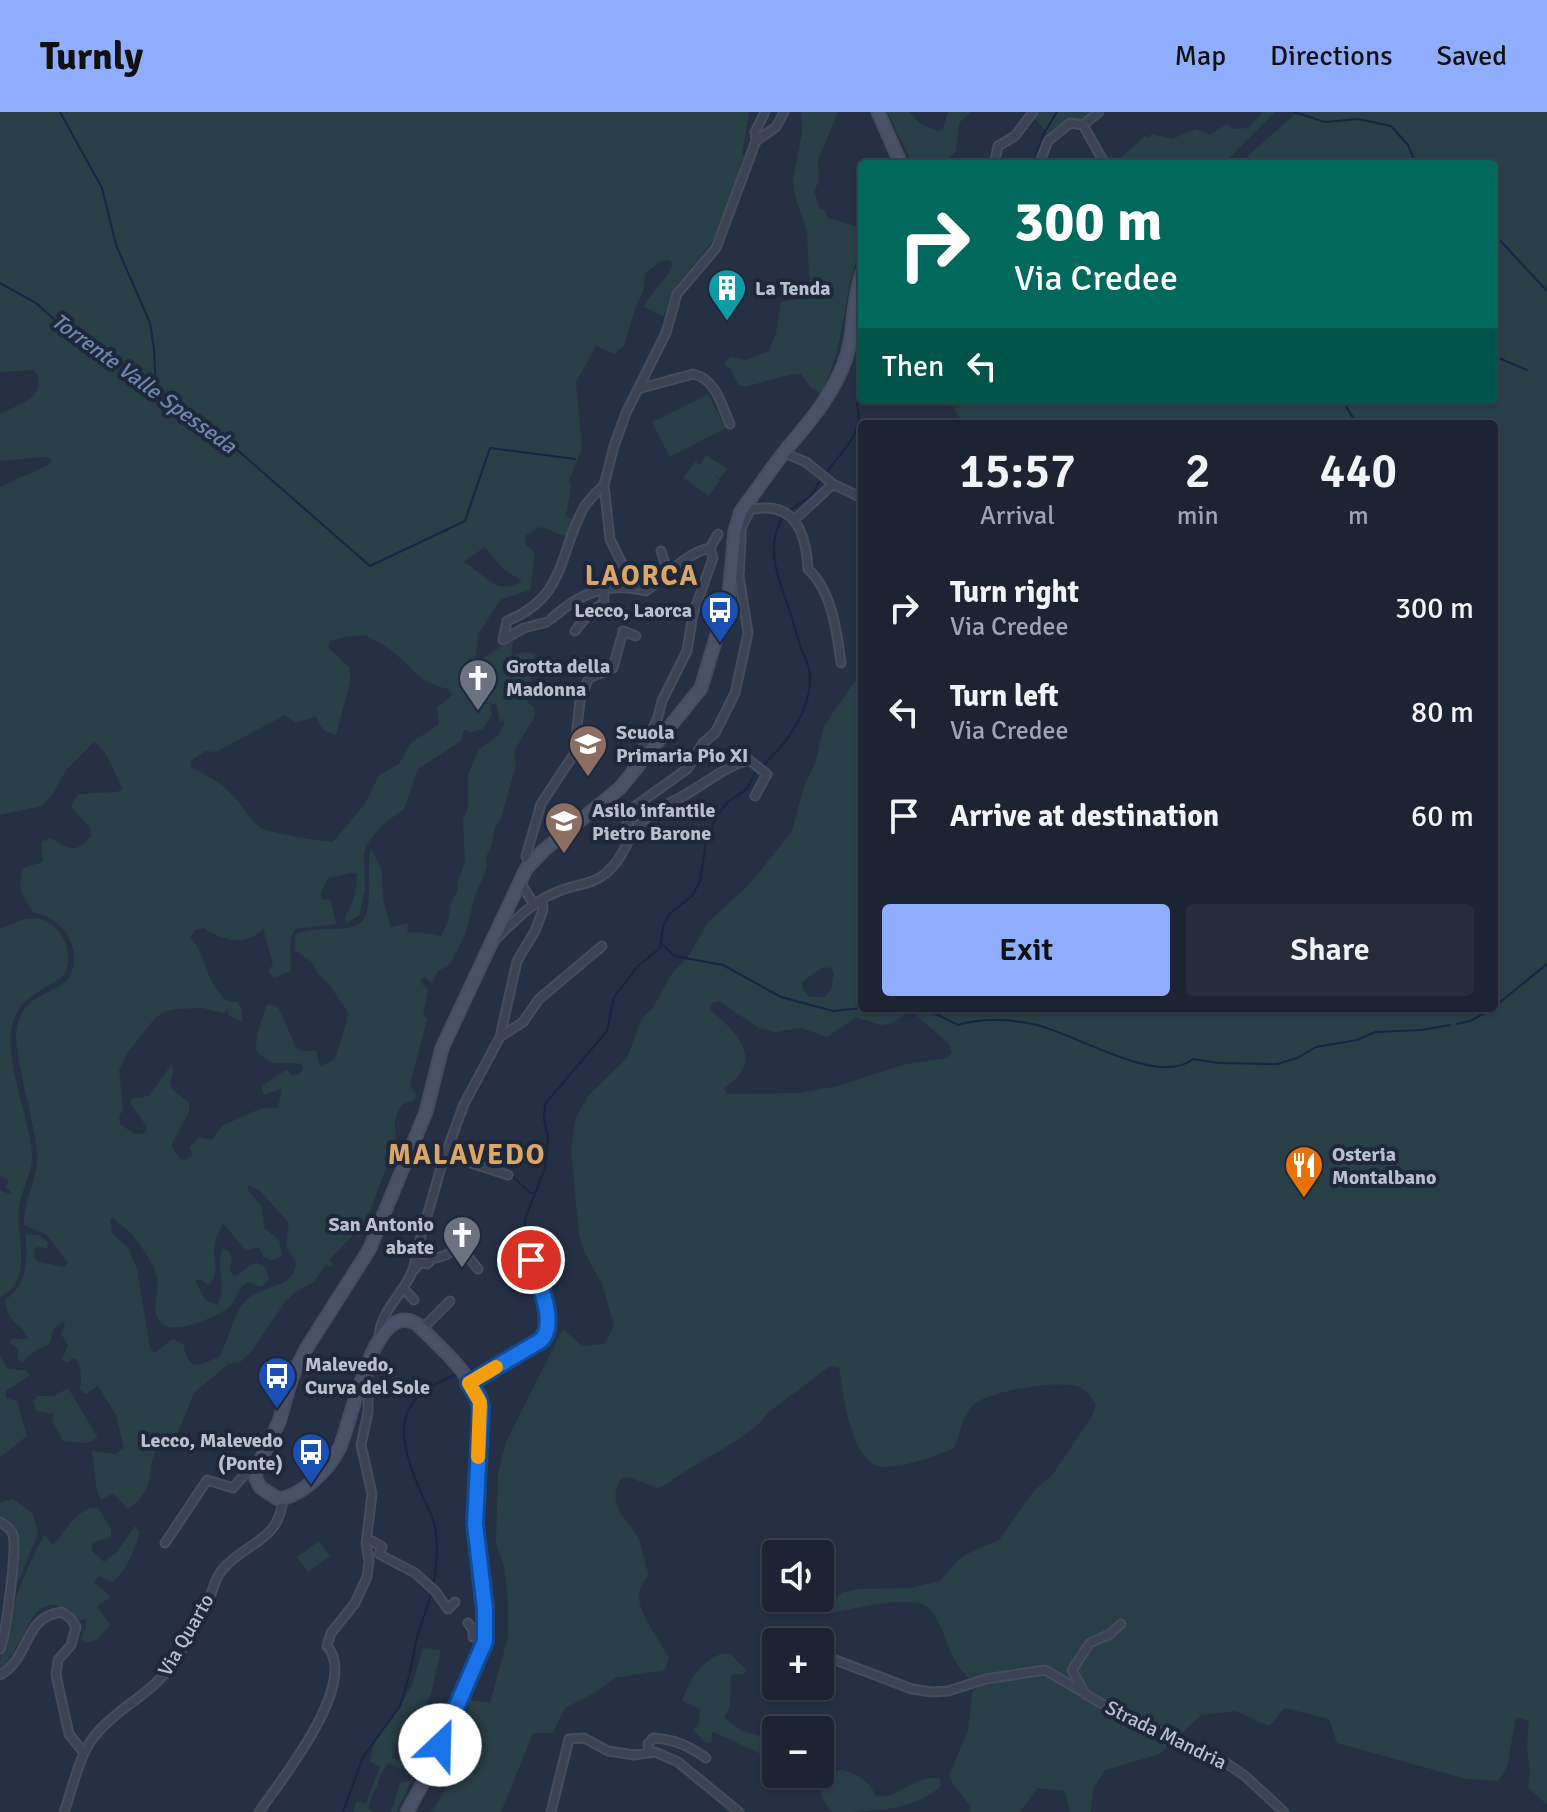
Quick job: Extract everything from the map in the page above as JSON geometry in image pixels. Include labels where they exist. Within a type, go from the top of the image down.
[{"type":"main road","points":[[878,112],[899,160]]},
{"type":"main road","points":[[407,1812],[423,1783],[485,1641],[485,1609],[475,1524],[481,1407],[478,1397],[454,1363],[422,1329],[412,1321],[400,1321],[391,1325],[379,1340],[335,1456],[302,1488],[283,1498],[272,1497],[260,1487],[256,1479],[257,1466],[274,1435],[300,1361],[369,1250],[422,1122],[442,1048],[520,881],[530,864],[627,779],[679,712],[698,693],[705,680],[732,580],[738,542],[736,522],[784,453],[822,408],[845,363],[858,285]]},
{"type":"street","points":[[622,586],[624,568],[610,539],[604,485],[614,446],[666,333],[677,294],[716,248],[756,141],[755,132],[765,112]]},
{"type":"street","points":[[756,141],[776,127],[784,112]]},
{"type":"street","points":[[995,160],[998,146],[1015,136],[1033,112]]},
{"type":"street","points":[[1041,160],[1048,141],[1070,123],[1083,125],[1099,112]]},
{"type":"street","points":[[1083,125],[1103,160]]},
{"type":"street","points":[[638,389],[693,374],[701,375],[712,383],[730,424]]},
{"type":"street","points":[[784,453],[806,462],[825,479],[858,496]]},
{"type":"street","points":[[793,518],[833,484]]},
{"type":"street","points":[[604,485],[584,507],[557,579],[538,604],[507,621],[503,640],[524,628],[550,620],[589,592],[622,586],[646,591],[668,572],[710,548],[718,534]]},
{"type":"street","points":[[630,839],[626,827],[634,807],[687,769],[703,743],[715,733],[735,693],[748,633],[739,576],[738,542],[750,510],[777,507],[793,518],[807,543],[808,569],[817,578],[835,624],[841,663]]},
{"type":"street","points":[[627,779],[687,651],[693,614],[713,558],[710,548]]},
{"type":"street","points":[[661,551],[668,572]]},
{"type":"street","points":[[575,631],[590,612],[604,603],[604,590]]},
{"type":"street","points":[[530,864],[526,856],[541,804],[574,754],[580,701],[589,678],[613,668],[622,636],[636,636]]},
{"type":"street","points":[[729,761],[742,757],[767,774],[755,796]]},
{"type":"street","points":[[489,946],[533,903],[563,889],[591,883],[605,874],[618,863],[636,828],[662,805],[689,793],[734,764],[752,761]]},
{"type":"street","points":[[520,881],[533,903]]},
{"type":"street","points":[[415,1269],[416,1254],[446,1155],[464,1104],[500,1037],[517,961],[535,931],[543,910],[542,900]]},
{"type":"street","points":[[500,1037],[523,1022],[539,999],[602,946]]},
{"type":"street","points":[[446,1155],[508,1175]]},
{"type":"street","points":[[379,1340],[379,1327],[420,1263],[427,1264],[433,1258],[444,1258],[461,1248],[478,1269]]},
{"type":"street","points":[[469,1383],[540,1341],[547,1333],[542,1289],[531,1260],[514,1254]]},
{"type":"street","points":[[404,1289],[414,1300]]},
{"type":"street","points":[[422,1329],[450,1301]]},
{"type":"street","points":[[259,1812],[302,1750],[324,1710],[331,1694],[335,1660],[327,1646],[331,1633],[355,1603],[367,1577],[369,1561],[366,1544],[372,1494],[361,1445],[368,1412],[368,1363]]},
{"type":"street","points":[[165,1543],[207,1480],[233,1488],[257,1466]]},
{"type":"street","name":"Via Quarto","points":[[64,1812],[84,1753],[93,1738],[114,1716],[155,1686],[190,1635],[220,1571],[268,1534],[280,1516],[283,1498]]},
{"type":"street","points":[[0,1522],[10,1529],[14,1537],[12,1575],[0,1649]]},
{"type":"street","points":[[372,1541],[382,1547],[379,1554],[406,1566],[433,1588],[448,1609],[455,1602]]},
{"type":"street","points":[[0,1675],[18,1657],[35,1623],[48,1614],[62,1612],[71,1619],[76,1627],[71,1645],[58,1660],[56,1675],[69,1734],[84,1753]]},
{"type":"street","points":[[468,1623],[473,1637],[485,1641]]},
{"type":"street","name":"Strada Mandria","points":[[1083,1692],[1072,1670],[1090,1643],[1110,1634],[1121,1624]]},
{"type":"street","name":"Strada Mandria","points":[[834,1660],[912,1689],[932,1692],[948,1691],[986,1679],[1045,1670],[1118,1713],[1223,1761],[1245,1776],[1284,1812]]},
{"type":"street","points":[[551,1812],[569,1739],[584,1738],[608,1751],[634,1755],[655,1752],[678,1762],[739,1812]]},
{"type":"street","points":[[649,1753],[648,1744],[653,1738],[665,1738],[680,1742],[706,1758]]},
{"type":"shaded area","points":[[0,112],[749,112],[744,157],[719,230],[676,286],[664,316],[644,307],[670,270],[673,263],[668,260],[659,262],[645,274],[643,292],[624,346],[614,354],[596,346],[576,382],[582,448],[569,481],[571,487],[566,515],[575,524],[570,536],[540,527],[526,535],[525,544],[535,553],[530,590],[501,599],[478,634],[473,685],[481,705],[495,702],[485,703],[477,662],[513,639],[511,658],[521,652],[535,654],[527,702],[534,707],[535,716],[514,751],[516,765],[465,935],[450,964],[437,972],[432,984],[425,977],[421,979],[420,982],[428,990],[423,1015],[427,1019],[410,1086],[416,1094],[415,1100],[403,1104],[398,1111],[396,1142],[364,1226],[359,1230],[362,1232],[359,1237],[354,1234],[329,1260],[333,1264],[331,1267],[326,1264],[315,1281],[285,1302],[251,1352],[240,1362],[228,1364],[194,1393],[174,1442],[156,1449],[147,1487],[128,1509],[113,1493],[101,1500],[97,1491],[92,1451],[115,1454],[124,1449],[116,1415],[98,1386],[85,1394],[80,1389],[81,1373],[75,1358],[67,1363],[62,1360],[68,1345],[61,1334],[65,1326],[63,1322],[54,1328],[49,1345],[37,1349],[22,1362],[17,1358],[19,1350],[10,1343],[11,1339],[28,1339],[9,1316],[5,1300],[18,1287],[25,1271],[25,1234],[38,1235],[48,1242],[47,1248],[37,1247],[34,1250],[34,1258],[39,1262],[64,1267],[68,1263],[47,1235],[24,1225],[37,1150],[16,1037],[24,1010],[31,1002],[66,981],[71,974],[74,954],[61,926],[44,915],[34,913],[22,892],[21,875],[23,868],[43,862],[41,842],[50,838],[77,848],[92,835],[90,828],[71,807],[78,794],[123,789],[107,757],[94,742],[66,770],[42,806],[0,815],[0,487],[52,461],[49,457],[43,457],[0,461],[0,414],[30,398],[38,387],[38,379],[34,370],[0,372]],"holes":[[[485,547],[503,569],[522,581],[513,586],[498,585],[463,562]],[[365,635],[391,650],[422,679],[448,689],[452,695],[437,708],[439,724],[411,743],[399,764],[379,775],[365,804],[333,842],[261,828],[224,787],[190,767],[191,761],[205,751],[216,752],[285,715],[296,723],[316,716],[328,733],[336,735],[350,682],[350,668],[328,647],[330,641]],[[496,703],[504,725],[497,737],[479,749],[468,775],[468,808],[463,819],[465,862],[441,936],[407,933],[408,923],[391,927],[383,900],[382,871],[371,848],[369,902],[360,923],[343,929],[311,930],[295,936],[295,950],[312,962],[348,1012],[335,1059],[320,1067],[316,1051],[301,1051],[296,1047],[278,1007],[270,1004],[266,1006],[257,1035],[256,1050],[268,1060],[302,1064],[303,1069],[298,1075],[286,1070],[261,1086],[264,1095],[282,1088],[278,1108],[259,1110],[228,1123],[212,1140],[199,1137],[189,1148],[193,1155],[185,1160],[180,1159],[171,1145],[189,1112],[189,1103],[172,1089],[170,1081],[174,1070],[171,1065],[149,1096],[131,1099],[131,1104],[147,1127],[145,1133],[134,1134],[120,1124],[123,1108],[119,1070],[128,1052],[155,1018],[177,1009],[203,1008],[223,1013],[228,1010],[229,1016],[242,1022],[238,1002],[227,1001],[209,976],[200,952],[190,937],[195,930],[204,928],[226,939],[242,940],[263,928],[273,964],[268,971],[274,978],[291,971],[290,939],[295,929],[336,924],[331,900],[321,899],[328,878],[357,874],[353,901],[345,916],[346,923],[359,916],[365,889],[364,854],[367,844],[381,826],[404,809],[418,769],[461,741],[464,730],[483,729],[492,715],[490,705]],[[248,1185],[259,1190],[289,1223],[286,1246],[296,1263],[291,1277],[246,1301],[236,1315],[219,1357],[195,1365],[188,1360],[183,1344],[173,1339],[154,1353],[150,1348],[137,1269],[128,1248],[112,1233],[110,1219],[114,1218],[132,1234],[153,1265],[158,1281],[155,1308],[160,1322],[167,1326],[188,1326],[226,1310],[248,1282],[262,1287],[269,1279],[265,1267],[257,1263],[234,1276],[230,1271],[231,1255],[223,1249],[220,1298],[217,1305],[205,1300],[195,1280],[201,1279],[208,1285],[212,1281],[215,1242],[223,1224],[246,1250],[259,1247],[263,1257],[272,1260],[282,1256],[279,1240],[264,1228],[262,1207],[248,1190]]]},
{"type":"shaded area","points":[[801,112],[838,112],[818,160],[819,181],[814,191],[820,210],[824,209],[828,218],[858,227],[858,257],[836,353],[821,393],[811,388],[801,374],[745,387],[739,385],[729,367],[725,366],[731,357],[747,360],[769,351],[776,333],[781,302],[808,297],[810,293],[807,231],[795,196],[793,179],[802,133]]},
{"type":"shaded area","points":[[887,112],[909,112],[919,123],[938,131],[943,129],[948,112],[971,112],[959,123],[956,151],[945,160],[911,160]]},
{"type":"shaded area","points":[[1034,112],[1095,112],[1089,117],[1065,122],[1050,136],[1033,116]]},
{"type":"shaded area","points":[[1263,112],[1275,112],[1227,160],[1118,160],[1145,136],[1147,138],[1152,134],[1172,139],[1196,129],[1210,135],[1227,124],[1235,129],[1248,128]]},
{"type":"shaded area","points":[[1297,112],[1547,112],[1547,1805],[1528,1787],[1529,1721],[1516,1717],[1507,1767],[1498,1781],[1467,1779],[1337,1743],[1329,1719],[1285,1708],[1269,1726],[1235,1711],[1201,1715],[1160,1754],[1105,1770],[1093,1789],[1091,1812],[1070,1812],[1065,1791],[1037,1788],[1020,1812],[970,1812],[971,1807],[949,1775],[968,1731],[972,1692],[990,1677],[970,1680],[954,1658],[935,1616],[919,1603],[894,1602],[829,1614],[822,1612],[834,1612],[834,1598],[844,1592],[910,1588],[940,1581],[967,1554],[999,1540],[1033,1492],[1053,1474],[1092,1416],[1096,1405],[1084,1390],[1070,1385],[1042,1385],[994,1395],[969,1409],[953,1449],[911,1463],[886,1467],[874,1464],[857,1443],[846,1410],[839,1367],[830,1366],[766,1414],[751,1431],[669,1483],[657,1488],[622,1477],[615,1495],[616,1502],[641,1545],[649,1574],[640,1590],[639,1600],[669,1658],[665,1670],[615,1678],[565,1708],[553,1733],[533,1733],[501,1812],[431,1812],[453,1772],[470,1700],[490,1703],[508,1637],[504,1566],[496,1544],[498,1474],[506,1442],[563,1329],[582,1346],[604,1344],[614,1326],[603,1286],[579,1235],[571,1149],[576,1118],[588,1096],[627,1058],[642,1018],[653,1008],[671,975],[690,954],[708,922],[749,885],[792,831],[805,783],[815,764],[824,726],[858,677],[858,1012],[1498,1012],[1498,420],[961,420],[951,404],[1498,404],[1498,160],[1243,160]],"holes":[[[823,967],[831,968],[834,973],[831,990],[825,997],[810,997],[802,989],[802,982]],[[719,1001],[759,1028],[776,1032],[801,1028],[827,1037],[856,1017],[881,1025],[892,1023],[907,1013],[915,1014],[950,1045],[952,1053],[947,1058],[906,1064],[838,1086],[800,1093],[727,1094],[724,1088],[739,1075],[745,1056],[738,1038],[710,1010],[712,1003]]]},
{"type":"shaded area","points":[[708,394],[726,428],[670,457],[652,422]]},
{"type":"shaded area","points":[[706,455],[727,469],[720,478],[713,474],[720,480],[709,496],[683,478],[695,462],[700,465]]},
{"type":"shaded area","points":[[36,918],[59,932],[68,957],[64,975],[23,1004],[11,1032],[13,1066],[32,1160],[19,1206],[20,1269],[11,1289],[0,1297],[0,1190],[12,1193],[6,1187],[9,1180],[0,1176],[0,929],[24,919]]},
{"type":"shaded area","points":[[0,1356],[8,1369],[25,1370],[30,1375],[6,1391],[6,1398],[17,1401],[27,1436],[0,1457]]},
{"type":"shaded area","points":[[68,1388],[98,1438],[87,1443],[63,1441],[52,1420],[54,1414],[36,1411],[33,1401],[37,1396],[54,1396]]},
{"type":"shaded area","points":[[13,1499],[33,1514],[38,1534],[12,1596],[13,1529],[0,1517],[0,1503]]},
{"type":"shaded area","points":[[90,1508],[98,1508],[111,1529],[111,1537],[92,1543],[92,1551],[104,1562],[117,1552],[135,1526],[140,1532],[130,1559],[118,1577],[112,1582],[98,1576],[94,1582],[111,1597],[97,1606],[110,1625],[98,1639],[88,1643],[80,1639],[86,1628],[86,1618],[77,1622],[64,1608],[46,1606],[34,1616],[13,1654],[0,1669],[4,1637],[15,1602],[43,1537],[45,1534],[52,1545],[75,1518]]},
{"type":"shaded area","points":[[319,1541],[330,1556],[308,1572],[297,1557]]},
{"type":"shaded area","points":[[423,1648],[441,1650],[431,1694],[422,1714],[417,1712],[411,1726],[405,1725],[392,1758],[419,1766],[396,1812],[391,1812],[400,1783],[409,1781],[413,1774],[389,1763],[380,1776],[379,1788],[374,1789],[368,1808],[373,1812],[353,1812],[357,1801],[366,1804],[380,1766],[370,1762],[373,1746],[412,1685]]},
{"type":"shaded area","points":[[721,1654],[730,1654],[746,1670],[743,1674],[731,1675],[730,1706],[724,1718],[744,1732],[762,1736],[762,1754],[714,1732],[711,1734],[712,1742],[707,1744],[693,1730],[699,1723],[700,1709],[682,1701],[696,1673]]},
{"type":"shaded area","points":[[842,1770],[862,1779],[876,1796],[891,1794],[930,1778],[939,1778],[941,1786],[930,1795],[904,1806],[875,1811],[832,1812],[825,1803],[821,1788],[834,1788],[834,1772]]},
{"type":"waterway","points":[[60,112],[102,188],[116,245],[150,323],[156,391]]},
{"type":"waterway","points":[[1034,160],[1044,133],[1057,112]]},
{"type":"waterway","points":[[1294,112],[1325,122],[1358,119],[1391,126],[1408,145],[1414,160]]},
{"type":"waterway","points":[[1498,238],[1547,291]]},
{"type":"waterway","name":"Torrente Valle Spesseda","points":[[0,283],[36,303],[75,338],[105,352],[141,376],[156,394],[196,422],[218,433],[370,566],[465,521],[490,448],[575,459]]},
{"type":"waterway","points":[[1498,358],[1527,370]]},
{"type":"waterway","points":[[858,403],[858,420]]},
{"type":"waterway","points":[[1344,404],[1354,420]]},
{"type":"waterway","points":[[825,474],[844,450],[858,424]]},
{"type":"waterway","points":[[787,512],[811,496],[821,479]]},
{"type":"waterway","points":[[761,767],[795,727],[809,690],[809,668],[775,565],[774,541],[783,517]]},
{"type":"waterway","points":[[523,1256],[525,1219],[545,1168],[548,1137],[544,1120],[545,1104],[607,1031],[614,997],[638,966],[660,948],[663,927],[669,914],[692,896],[700,881],[706,842],[717,815],[728,802],[747,789],[756,771]]},
{"type":"waterway","points":[[663,945],[674,956],[723,965],[781,997],[833,1011],[858,1008]]},
{"type":"waterway","points":[[1498,1004],[1547,964]]},
{"type":"waterway","points":[[932,1012],[958,1025],[995,1020],[1033,1024],[1137,1063],[1159,1067],[1178,1066],[1193,1059],[1219,1063],[1277,1064],[1297,1058],[1316,1047],[1357,1040],[1375,1032],[1450,1025]]},
{"type":"waterway","points":[[1457,1024],[1486,1012]]},
{"type":"waterway","points":[[511,1175],[530,1193],[536,1193]]},
{"type":"waterway","points":[[468,1371],[518,1346],[539,1330],[538,1307],[524,1262]]},
{"type":"waterway","points":[[433,1585],[437,1553],[435,1528],[411,1467],[404,1433],[411,1405],[437,1383],[458,1374]]},
{"type":"waterway","points":[[343,1812],[363,1757],[400,1706],[432,1591]]},
{"type":"slow traffic","points":[[478,1457],[480,1402],[469,1383],[496,1367]]},
{"type":"place","name":"La Tenda","points":[[727,322]]},
{"type":"place","name":"Lecco, Laorca","points":[[720,644]]},
{"type":"place","name":"Grotta della Madonna","points":[[478,712]]},
{"type":"place","name":"Scuola Primaria Pio XI","points":[[588,778]]},
{"type":"place","name":"Asilo infantile Pietro Barone","points":[[564,855]]},
{"type":"place","name":"Osteria Montalbano","points":[[1304,1199]]},
{"type":"place","name":"San Antonio abate","points":[[462,1269]]},
{"type":"place","name":"Malevedo, Curva del Sole","points":[[277,1410]]},
{"type":"place","name":"Lecco, Malevedo (Ponte)","points":[[311,1486]]},
{"type":"district","name":"LAORCA","points":[[642,576]]},
{"type":"district","name":"MALAVEDO","points":[[467,1155]]},
{"type":"route","points":[[440,1745],[485,1641],[485,1609],[475,1524],[481,1407],[469,1383],[545,1337],[548,1323],[542,1289],[531,1260]]}]
